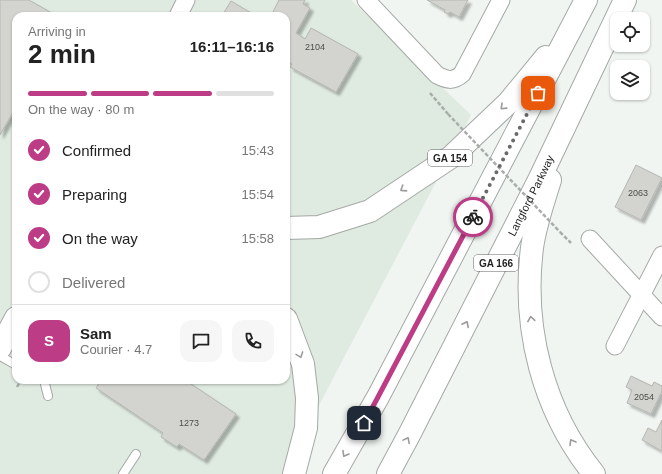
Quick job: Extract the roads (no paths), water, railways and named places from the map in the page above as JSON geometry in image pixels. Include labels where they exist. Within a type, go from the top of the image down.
[{"type":"main road","name":"GA 154","points":[[290,228],[318,227],[370,211],[451,157],[508,103],[574,24],[586,0]]},
{"type":"main road","name":"Langford Parkway","points":[[388,474],[539,180],[625,0]]},
{"type":"main road","points":[[334,474],[378,397],[574,24]]},
{"type":"main road","points":[[594,474],[582,460],[569,437],[555,410],[543,379],[530,313],[529,285],[532,248],[538,217],[554,168],[601,50]]},
{"type":"main road","points":[[0,349],[12,327]]},
{"type":"main road","points":[[290,330],[303,364],[307,398],[306,428],[294,474]]},
{"type":"street","points":[[180,12],[186,0]]},
{"type":"street","points":[[366,0],[437,75],[448,80],[457,79],[462,74],[501,0]]},
{"type":"street","points":[[590,239],[662,316]]},
{"type":"street","points":[[615,346],[662,255]]},
{"type":"lane","points":[[0,349],[12,361]]},
{"type":"lane","points":[[45,384],[48,396]]},
{"type":"lane","points":[[123,474],[136,454]]}]
